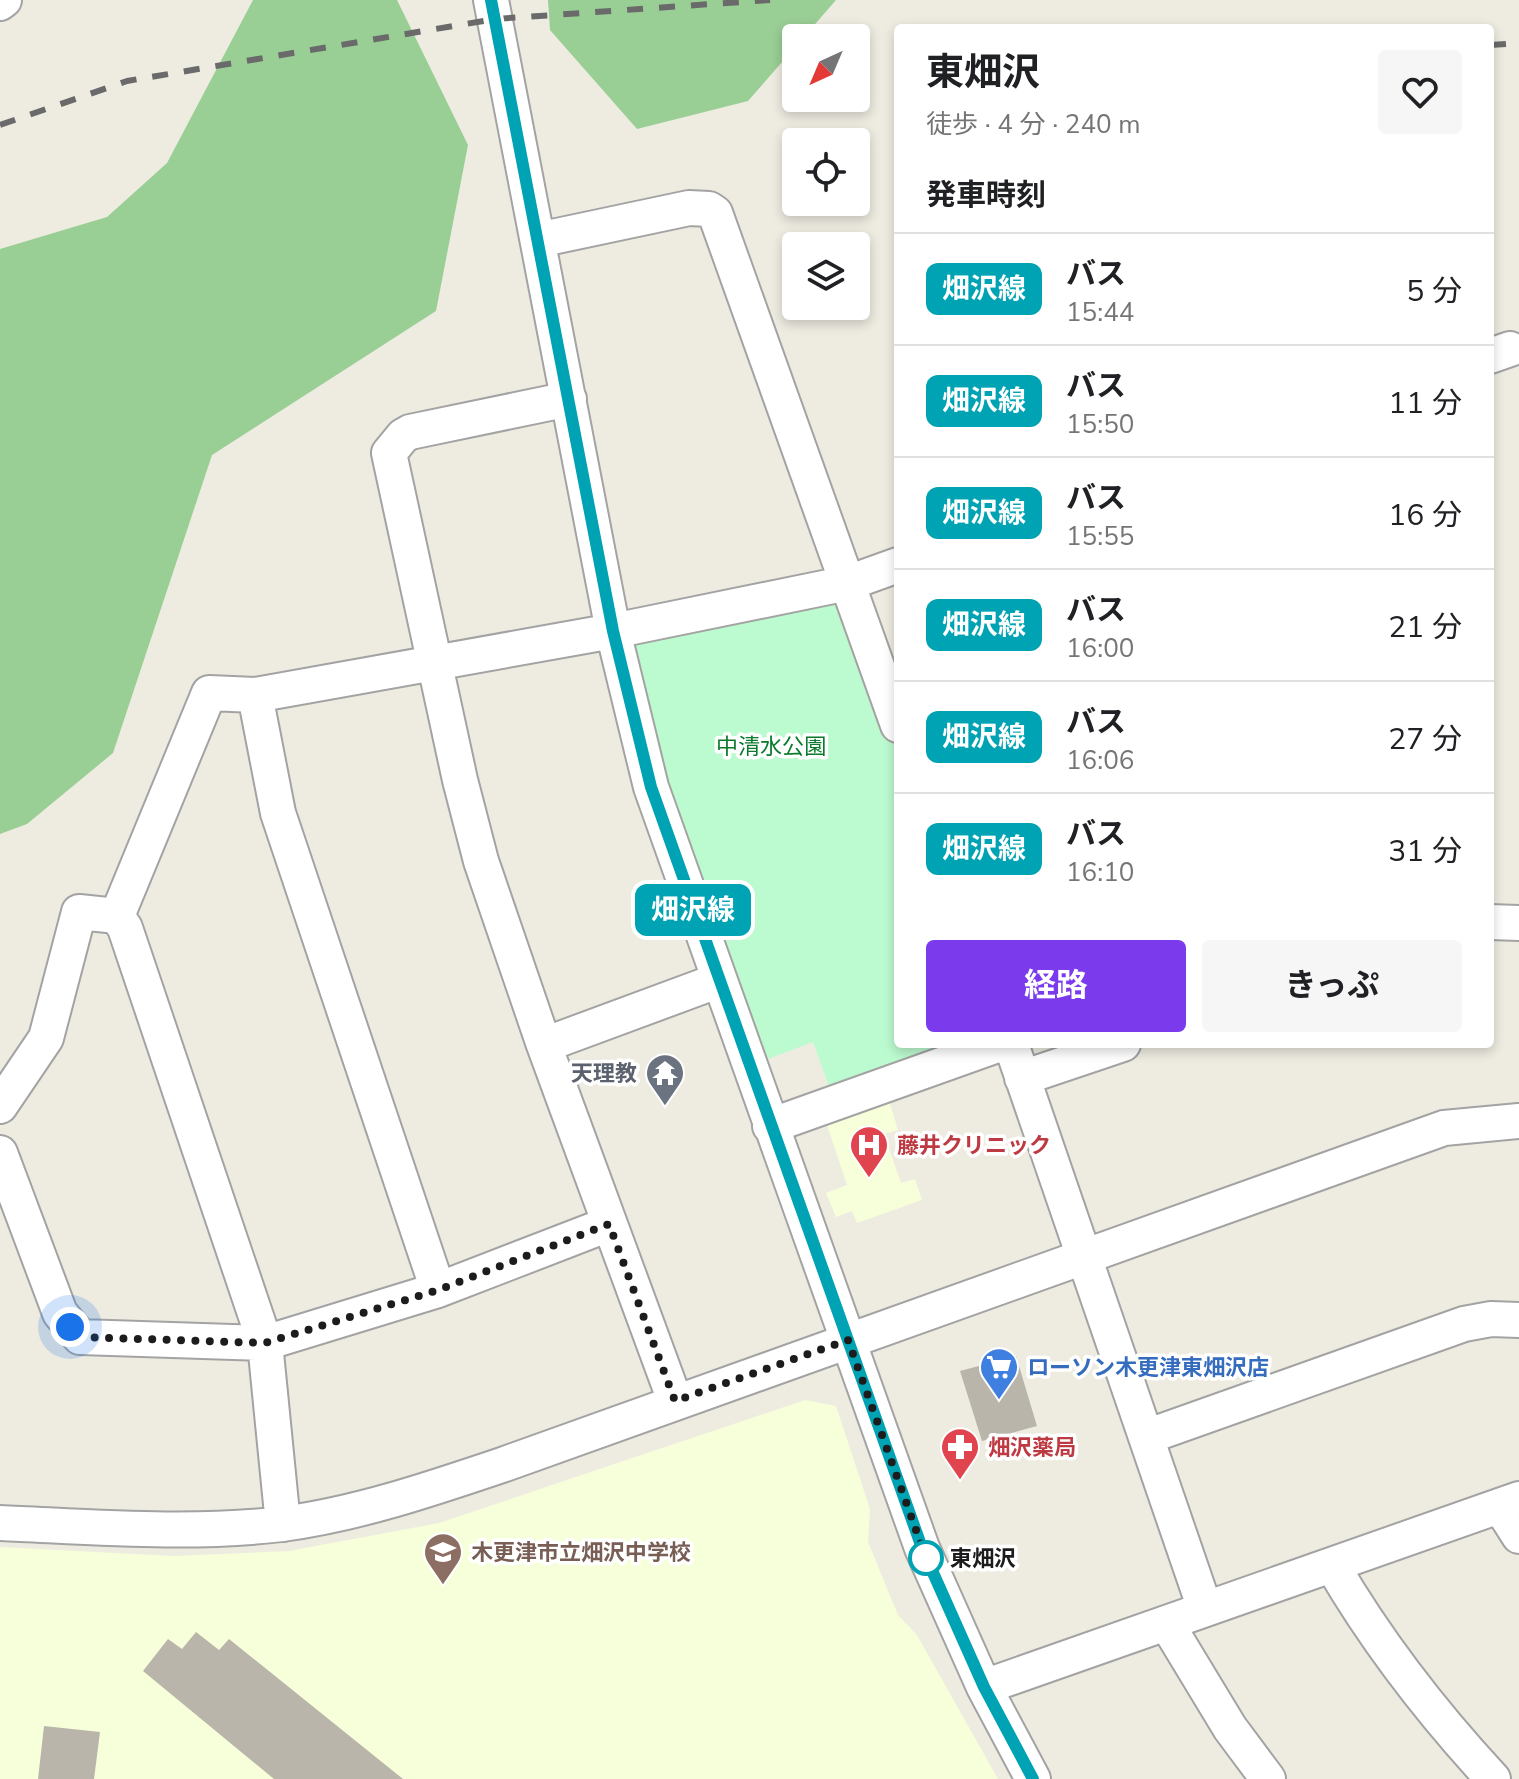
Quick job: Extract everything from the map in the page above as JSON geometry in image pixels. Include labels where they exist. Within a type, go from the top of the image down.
[{"type":"street","points":[[491,0],[613,631],[651,787],[717,981],[922,1548],[984,1687],[1033,1779]]},
{"type":"street","points":[[538,240],[689,208],[709,209],[715,213],[894,714]]},
{"type":"street","points":[[569,399],[410,432],[389,453],[460,780],[481,861],[544,1045],[675,1401]]},
{"type":"street","points":[[117,916],[209,693],[255,695],[435,660],[613,631],[848,583],[894,566]]},
{"type":"street","points":[[255,695],[278,813],[438,1290]]},
{"type":"street","points":[[0,1106],[46,1038],[79,912],[117,916]]},
{"type":"street","points":[[117,916],[125,928],[265,1343],[283,1524]]},
{"type":"street","points":[[1494,922],[1519,923]]},
{"type":"street","points":[[544,1045],[717,981]]},
{"type":"street","points":[[770,1126],[989,1048]]},
{"type":"street","points":[[1012,1048],[1086,1255],[1205,1609]]},
{"type":"street","points":[[1022,1078],[1111,1048]]},
{"type":"street","points":[[0,1523],[200,1530],[283,1524],[437,1487],[1444,1128],[1519,1121]]},
{"type":"street","points":[[0,1153],[60,1313],[80,1337],[265,1343],[438,1290],[609,1224]]},
{"type":"street","points":[[1146,1437],[1464,1324],[1491,1319],[1519,1320]]},
{"type":"street","points":[[984,1687],[1510,1503],[1519,1536]]},
{"type":"street","points":[[1332,1565],[1372,1633],[1428,1708],[1493,1779]]},
{"type":"street","points":[[1167,1624],[1230,1728],[1268,1779]]},
{"type":"shaded area","points":[[889,1100],[898,1130],[884,1134],[901,1183],[915,1179],[922,1200],[857,1223],[852,1211],[836,1217],[826,1193],[847,1185],[825,1119]]},
{"type":"shaded area","name":"木更津市立畑沢中学校","points":[[805,1400],[836,1406],[870,1509],[868,1542],[898,1615],[917,1635],[998,1779],[0,1779],[0,1547],[173,1556],[289,1551],[439,1523]]},
{"type":"green space","points":[[253,0],[397,0],[468,145],[436,311],[212,455],[113,753],[27,824],[0,834],[0,249],[107,217],[167,163]]},
{"type":"green space","points":[[548,0],[836,0],[815,24],[782,24],[782,62],[748,101],[637,129],[550,30]]},
{"type":"green space","name":"中清水公園","points":[[848,583],[894,714],[894,1048],[989,1048],[835,1103],[813,1042],[749,1066],[613,631]]},
{"type":"building","points":[[1016,1356],[1037,1426],[982,1441],[960,1371]]},
{"type":"building","points":[[196,1632],[219,1650],[229,1639],[403,1779],[274,1779],[143,1671],[168,1639],[182,1649]]},
{"type":"building","points":[[44,1726],[100,1732],[94,1779],[38,1779]]},
{"type":"railway","points":[[0,125],[127,81],[495,19],[770,0]]},
{"type":"railway","points":[[1494,45],[1519,43]]},
{"type":"bus line","name":"畑沢線","points":[[491,0],[613,631],[651,787],[717,981],[922,1548],[984,1687],[1033,1779]]},
{"type":"place","name":"天理教","points":[[665,1107]]},
{"type":"place","name":"藤井クリニック","points":[[869,1179]]},
{"type":"place","name":"ローソン木更津東畑沢店","points":[[999,1401]]},
{"type":"place","name":"畑沢薬局","points":[[960,1481]]},
{"type":"place","name":"東畑沢","points":[[926,1558]]},
{"type":"place","name":"木更津市立畑沢中学校","points":[[443,1586]]},
{"type":"route","points":[[70,1327],[80,1337],[265,1343],[438,1290],[609,1224],[675,1401],[848,1340],[926,1558]]}]
